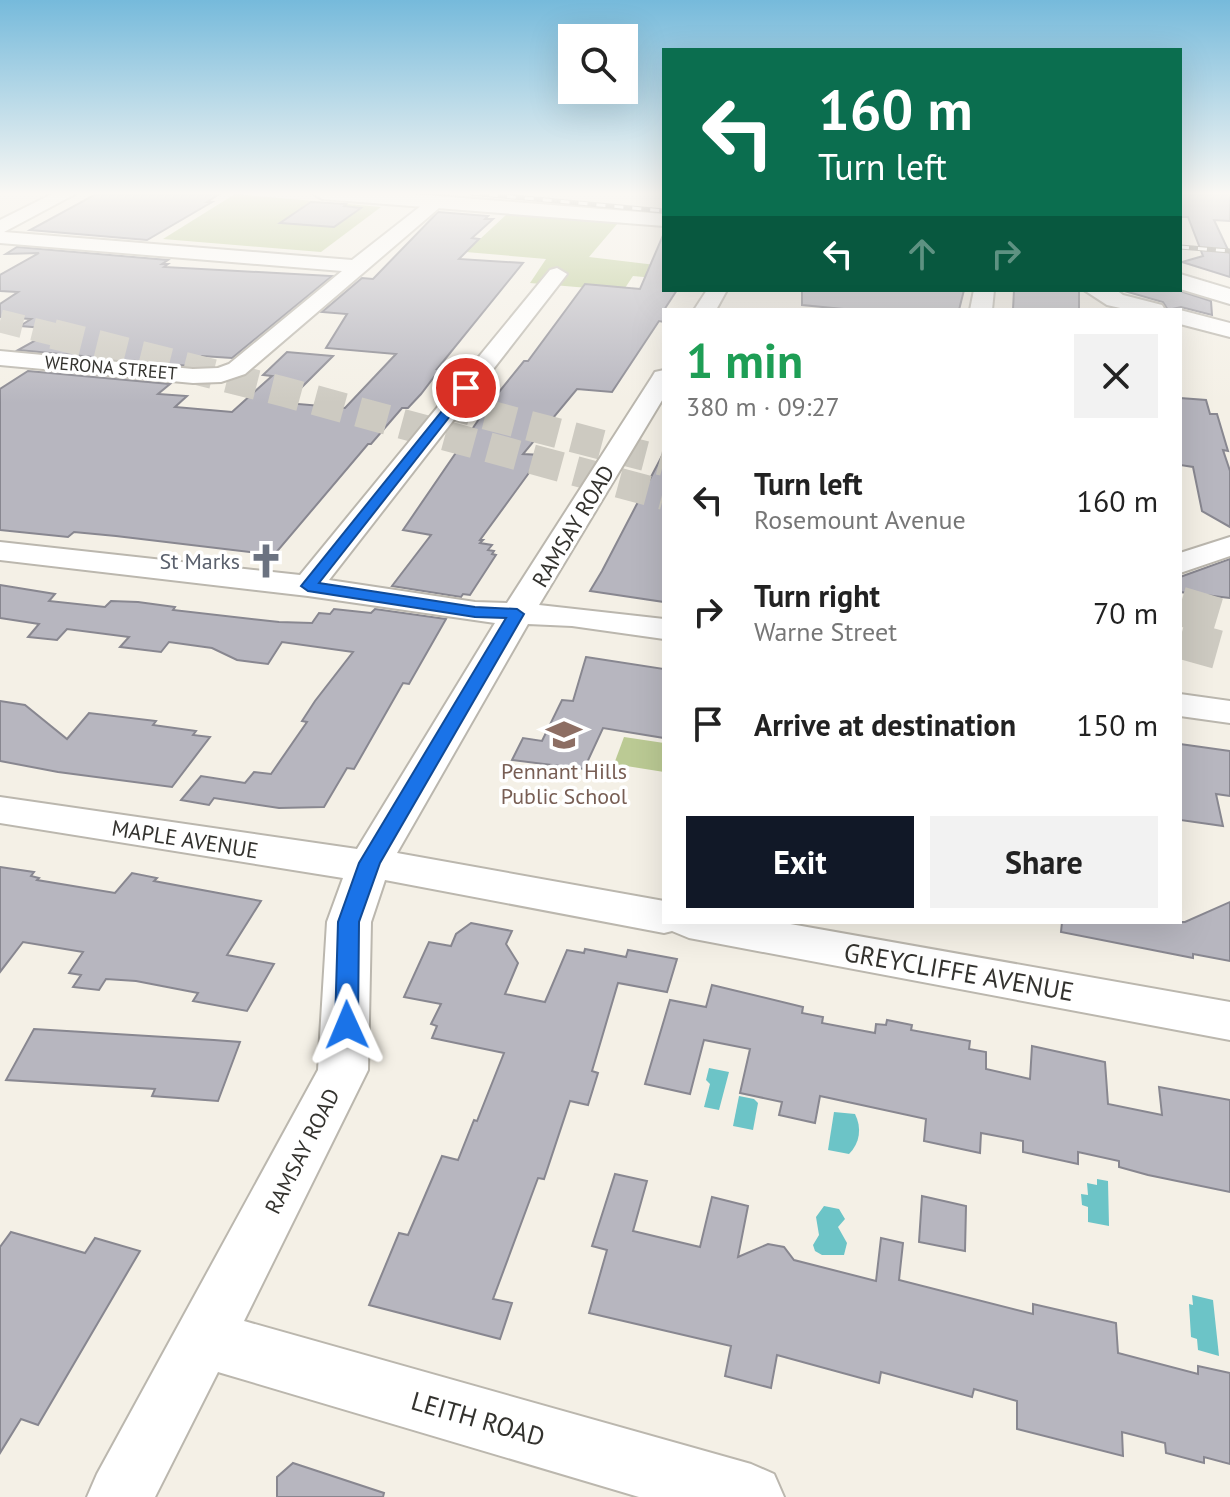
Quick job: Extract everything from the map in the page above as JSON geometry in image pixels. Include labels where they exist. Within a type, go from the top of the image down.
[{"type":"main road","points":[[1182,270],[1230,285]]},
{"type":"main road","points":[[1182,282],[1230,297]]},
{"type":"street","points":[[316,263],[354,266],[363,263]]},
{"type":"street","name":"WERONA STREET","points":[[0,358],[221,375],[237,369],[356,270],[354,266]]},
{"type":"street","points":[[308,586],[557,274]]},
{"type":"street","points":[[1101,292],[1115,300],[1146,308]]},
{"type":"street","points":[[1182,318],[1230,330]]},
{"type":"street","name":"RAMSAY ROAD","points":[[120,1497],[343,1070],[349,922],[370,863],[517,614],[662,380]]},
{"type":"street","points":[[1182,563],[1230,546]]},
{"type":"street","points":[[0,551],[308,586],[475,612],[572,616],[662,629]]},
{"type":"street","points":[[1182,705],[1230,712]]},
{"type":"street","name":"MAPLE AVENUE","points":[[0,810],[348,864],[370,863]]},
{"type":"street","points":[[370,863],[662,917]]},
{"type":"street","name":"GREYCLIFFE AVENUE","points":[[700,924],[1230,1021]]},
{"type":"street","name":"LEITH ROAD","points":[[204,1339],[751,1497]]},
{"type":"green space","points":[[543,263],[662,266],[662,279],[633,276],[623,291],[530,283]]},
{"type":"green space","points":[[624,737],[662,743],[662,772],[614,764]]},
{"type":"water","points":[[709,1068],[729,1072],[719,1110],[704,1107],[710,1084],[706,1080]]},
{"type":"water","points":[[739,1096],[758,1103],[753,1130],[733,1126]]},
{"type":"water","points":[[834,1112],[855,1114],[857,1119],[858,1140],[849,1154],[828,1150]]},
{"type":"water","points":[[1097,1179],[1108,1181],[1109,1226],[1088,1222],[1088,1207],[1082,1205],[1081,1194],[1088,1195],[1087,1183],[1097,1185]]},
{"type":"water","points":[[824,1206],[839,1209],[845,1219],[838,1227],[847,1243],[844,1255],[822,1255],[815,1251],[813,1245],[819,1235],[816,1217]]},
{"type":"water","points":[[1192,1295],[1213,1300],[1219,1356],[1198,1350],[1197,1339],[1191,1337],[1189,1304],[1193,1305]]},
{"type":"building","points":[[22,263],[164,263],[168,264],[164,267],[332,276],[232,358],[202,356],[190,366],[18,350],[56,329],[20,326],[31,319],[0,317],[0,304],[18,292],[0,291],[0,275]]},
{"type":"building","points":[[389,263],[523,263],[437,369],[440,369],[421,394],[408,408],[402,408],[368,444],[274,555],[74,532],[68,537],[0,530],[0,389],[28,371],[170,384],[158,394],[187,396],[175,407],[232,412],[272,376],[263,375],[287,352],[333,356],[286,403],[345,408],[396,354],[326,348],[347,314],[322,312],[362,278],[373,279]]},
{"type":"building","points":[[651,263],[662,263],[662,292],[676,292],[665,308],[662,308],[662,322],[659,321],[612,392],[577,389],[523,454],[542,455],[480,540],[483,540],[480,543],[492,545],[488,550],[496,555],[470,595],[463,594],[461,597],[392,586],[431,535],[403,530],[490,403],[524,361],[528,361],[585,284],[640,289]]},
{"type":"building","points":[[1185,263],[1230,263],[1230,277]]},
{"type":"building","points":[[802,292],[964,292],[960,308],[833,308],[802,305]]},
{"type":"building","points":[[1014,292],[1079,292],[1079,308],[1013,308]]},
{"type":"building","points":[[1128,292],[1182,292],[1211,301],[1212,315],[1181,307],[1167,308],[1163,302]]},
{"type":"building","points":[[1182,398],[1206,400],[1210,414],[1217,414],[1228,451],[1223,450],[1230,471],[1230,527],[1202,511],[1193,467],[1182,465]]},
{"type":"building","points":[[662,456],[662,602],[590,591]]},
{"type":"building","points":[[1230,559],[1230,598],[1182,592],[1182,576]]},
{"type":"building","points":[[0,585],[55,594],[49,601],[105,607],[111,601],[138,602],[175,607],[173,610],[279,622],[312,623],[319,613],[330,614],[334,609],[371,613],[375,609],[446,619],[409,684],[403,683],[354,769],[347,768],[324,807],[279,808],[214,798],[209,805],[181,800],[201,776],[245,783],[254,772],[271,774],[307,722],[302,721],[315,701],[353,652],[282,642],[268,664],[237,660],[212,648],[169,642],[161,652],[120,647],[129,637],[67,629],[57,640],[28,637],[39,624],[0,618]]},
{"type":"building","points":[[586,657],[662,669],[662,738],[603,728],[584,769],[512,760],[523,738],[542,741],[562,700],[573,701]]},
{"type":"building","points":[[0,701],[25,705],[67,739],[89,713],[156,721],[153,725],[196,731],[193,735],[210,737],[172,787],[58,772],[0,761]]},
{"type":"building","points":[[1182,744],[1230,751],[1230,796],[1216,794],[1223,826],[1182,820]]},
{"type":"building","points":[[0,867],[34,872],[31,876],[39,878],[37,880],[115,893],[132,873],[157,878],[154,881],[261,901],[227,955],[274,964],[247,1011],[193,1001],[198,993],[136,981],[106,979],[99,990],[73,987],[81,975],[69,973],[83,952],[23,942],[0,972]]},
{"type":"building","points":[[1230,902],[1230,961],[1193,954],[1193,958],[1061,932],[1062,924],[1185,922]]},
{"type":"building","points":[[471,923],[512,931],[506,944],[518,963],[505,994],[545,1002],[567,950],[584,953],[585,949],[626,957],[628,950],[677,959],[667,992],[618,983],[592,1071],[598,1073],[588,1105],[570,1101],[544,1179],[538,1178],[493,1299],[512,1303],[500,1339],[369,1305],[399,1233],[408,1235],[442,1156],[458,1160],[504,1053],[432,1038],[437,1026],[431,1024],[441,1004],[404,997],[429,942],[451,946],[456,934]]},
{"type":"building","points":[[712,985],[803,1007],[802,1013],[823,1017],[822,1023],[875,1033],[876,1024],[886,1025],[887,1020],[912,1025],[911,1030],[970,1041],[969,1049],[986,1052],[986,1069],[1030,1079],[1032,1046],[1105,1062],[1108,1104],[1162,1115],[1159,1087],[1230,1100],[1230,1192],[1148,1175],[1119,1167],[1119,1161],[1078,1152],[1078,1164],[1023,1152],[1023,1141],[981,1133],[980,1153],[924,1141],[926,1119],[820,1096],[815,1123],[779,1115],[782,1102],[740,1093],[750,1049],[704,1040],[690,1094],[645,1084],[670,1000],[706,1007]]},
{"type":"building","points":[[34,1029],[240,1042],[218,1101],[152,1096],[155,1089],[6,1080]]},
{"type":"building","points":[[615,1174],[647,1181],[633,1231],[700,1247],[712,1197],[748,1206],[738,1257],[768,1244],[784,1247],[794,1260],[876,1281],[881,1238],[903,1243],[899,1280],[1033,1314],[1033,1304],[1116,1323],[1118,1353],[1198,1374],[1198,1366],[1230,1373],[1230,1464],[1204,1457],[1204,1463],[1166,1453],[1165,1443],[1122,1432],[1123,1456],[1017,1429],[1017,1401],[974,1389],[972,1397],[881,1372],[879,1383],[777,1355],[771,1388],[725,1376],[731,1346],[589,1313],[607,1250],[592,1246]]},
{"type":"building","points":[[922,1196],[966,1206],[965,1251],[919,1242]]},
{"type":"building","points":[[11,1232],[85,1253],[95,1238],[140,1251],[38,1425],[21,1419],[0,1453],[0,1247]]},
{"type":"building","points":[[293,1463],[384,1493],[383,1497],[277,1497],[277,1477]]},
{"type":"tunnel","points":[[0,321],[61,336]]},
{"type":"tunnel","points":[[53,334],[61,336]]},
{"type":"tunnel","points":[[61,336],[285,392],[662,494]]},
{"type":"tunnel","points":[[442,403],[662,460]]},
{"type":"tunnel","points":[[1182,607],[1230,621]]},
{"type":"tunnel","points":[[1182,640],[1230,653]]},
{"type":"place","name":"St Marks","points":[[266,561]]},
{"type":"place","name":"Pennant Hills Public School","points":[[564,735]]},
{"type":"route","points":[[347,1025],[349,922],[370,863],[517,614],[475,612],[308,586],[466,388]]}]
